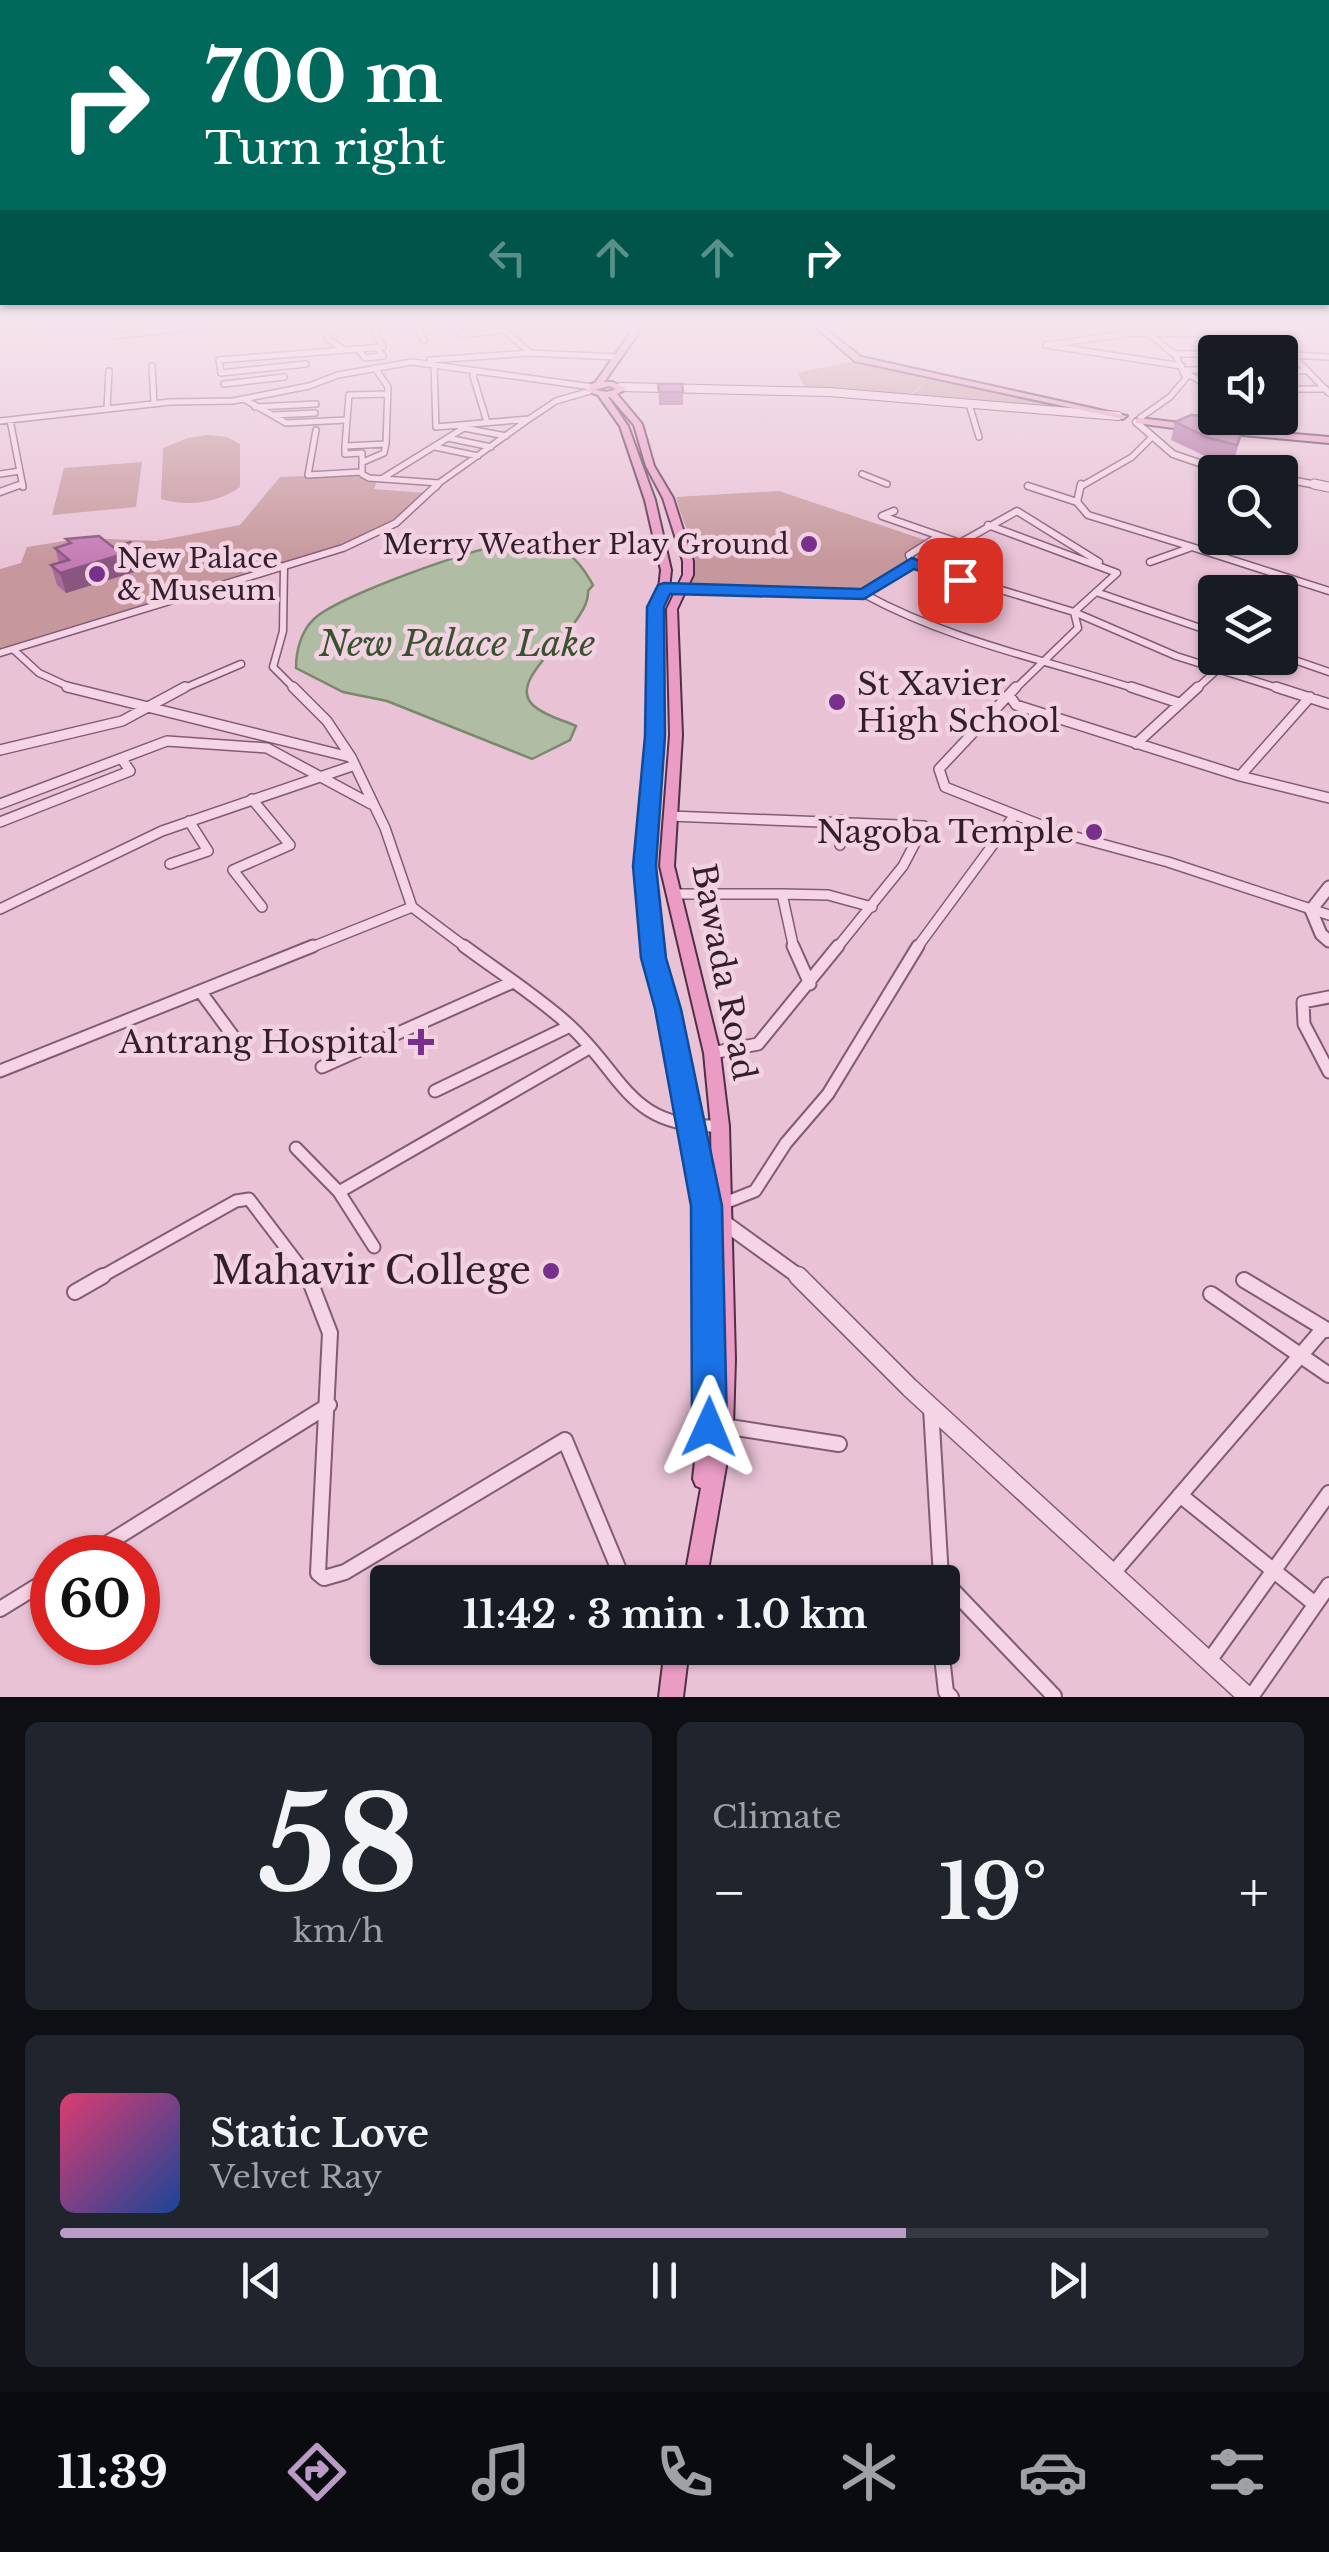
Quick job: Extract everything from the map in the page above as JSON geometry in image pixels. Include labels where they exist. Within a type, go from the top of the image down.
[{"type":"main road","points":[[614,405],[650,500],[666,563],[664,588],[654,611],[655,736],[644,866],[654,958],[691,1125],[715,1212],[711,1406],[706,1468],[690,1565]]},
{"type":"main road","name":"Bawada Road","points":[[621,405],[638,424],[650,466],[668,498],[688,561],[688,575],[672,609],[676,725],[667,866],[712,1053],[720,1126],[715,1212],[723,1426],[698,1565]]},
{"type":"main road","points":[[971,405],[1123,417]]},
{"type":"main road","points":[[1071,405],[1139,420],[1196,426]]},
{"type":"main road","points":[[1286,435],[1329,439]]},
{"type":"main road","points":[[1290,435],[1329,439]]},
{"type":"main road","points":[[671,1697],[675,1665]]},
{"type":"main road","points":[[680,1697],[684,1665]]},
{"type":"street","points":[[0,421],[143,405]]},
{"type":"street","points":[[253,405],[286,423],[347,420]]},
{"type":"street","points":[[255,407],[292,405]]},
{"type":"street","points":[[314,422],[316,405]]},
{"type":"street","points":[[348,405],[345,454],[362,454],[361,472]]},
{"type":"street","points":[[363,462],[384,453],[388,405]]},
{"type":"street","points":[[435,405],[436,427],[529,419]]},
{"type":"street","points":[[482,405],[487,422]]},
{"type":"street","points":[[0,653],[284,566],[392,528],[422,504],[439,483],[550,405]]},
{"type":"street","points":[[969,405],[978,437]]},
{"type":"street","points":[[1159,405],[1139,420],[1162,449],[1198,462]]},
{"type":"street","points":[[268,416],[315,413]]},
{"type":"street","points":[[0,492],[22,487],[10,420]]},
{"type":"street","points":[[380,480],[466,426],[506,436]]},
{"type":"street","points":[[316,430],[308,475],[361,472],[380,480],[439,483]]},
{"type":"street","points":[[448,438],[491,447]]},
{"type":"street","points":[[1077,502],[1080,485],[1132,457],[1152,438]]},
{"type":"street","points":[[345,446],[386,444]]},
{"type":"street","points":[[435,446],[478,456]]},
{"type":"street","points":[[0,474],[20,471]]},
{"type":"street","points":[[862,474],[887,484]]},
{"type":"street","points":[[1298,481],[1329,487]]},
{"type":"street","points":[[1028,486],[1077,502],[1088,514],[1329,591]]},
{"type":"street","points":[[894,511],[882,516],[960,543],[1018,511],[1117,573]]},
{"type":"street","points":[[988,525],[1117,573]]},
{"type":"street","points":[[940,536],[908,555],[912,563],[1004,594],[1074,612],[1123,636],[1198,662]]},
{"type":"street","points":[[1150,562],[1192,548]]},
{"type":"street","points":[[864,594],[912,563]]},
{"type":"street","points":[[284,566],[282,631],[273,668],[327,720],[353,761],[386,828],[412,907],[570,1026],[627,1096],[660,1118],[720,1126]]},
{"type":"street","points":[[1074,612],[1117,573]]},
{"type":"street","points":[[664,588],[864,594],[880,605],[1002,651],[1044,659],[1180,704]]},
{"type":"street","points":[[1096,592],[1198,627]]},
{"type":"street","points":[[1074,612],[1078,628],[939,769],[945,787],[1014,816],[1329,915]]},
{"type":"street","points":[[14,650],[39,674],[68,688],[353,761]]},
{"type":"street","points":[[1298,661],[1329,672]]},
{"type":"street","points":[[0,750],[122,720],[203,678],[241,664]]},
{"type":"street","points":[[1136,744],[1211,675]]},
{"type":"street","points":[[1238,675],[1329,704]]},
{"type":"street","points":[[1008,695],[1016,706],[1240,776],[1329,798]]},
{"type":"street","points":[[1240,776],[1310,697]]},
{"type":"street","points":[[0,804],[167,742],[192,740],[268,748],[372,804]]},
{"type":"street","points":[[0,822],[130,771],[122,758]]},
{"type":"street","points":[[0,909],[189,821],[323,776],[353,761]]},
{"type":"street","points":[[252,799],[290,845],[233,870],[262,907]]},
{"type":"street","points":[[670,816],[924,826],[904,866],[758,1044],[712,1053]]},
{"type":"street","points":[[1014,816],[922,938],[828,1094],[786,1143],[755,1190],[715,1212],[810,1286],[931,1407],[1250,1697],[1329,1585]]},
{"type":"street","points":[[840,845],[841,820]]},
{"type":"street","points":[[170,864],[208,851],[189,821]]},
{"type":"street","points":[[1311,910],[1329,887]]},
{"type":"street","points":[[672,894],[837,896],[872,907]]},
{"type":"street","points":[[782,894],[794,951],[810,984]]},
{"type":"street","points":[[0,1071],[412,907]]},
{"type":"street","points":[[1311,910],[1321,934],[1329,941]]},
{"type":"street","points":[[322,1067],[513,982]]},
{"type":"street","points":[[200,991],[244,1051]]},
{"type":"street","points":[[1329,996],[1303,1002],[1304,1024],[1329,1072]]},
{"type":"street","points":[[435,1091],[570,1026]]},
{"type":"street","points":[[339,1192],[588,1048]]},
{"type":"street","points":[[296,1148],[339,1192],[374,1248]]},
{"type":"street","points":[[75,1292],[236,1201],[250,1199],[307,1272],[330,1333],[318,1573],[324,1578],[345,1572],[565,1440],[617,1565]]},
{"type":"street","points":[[1114,1572],[1300,1355],[1326,1330],[1244,1280]]},
{"type":"street","points":[[1210,1294],[1329,1374]]},
{"type":"street","points":[[121,1535],[329,1406]]},
{"type":"street","points":[[931,1407],[941,1565]]},
{"type":"street","points":[[723,1426],[839,1444]]},
{"type":"street","points":[[1208,1661],[1329,1493]]},
{"type":"street","points":[[1180,1496],[1315,1604]]},
{"type":"street","points":[[0,1609],[30,1591]]},
{"type":"street","points":[[960,1605],[1054,1696]]},
{"type":"street","points":[[944,1665],[946,1692],[951,1697]]},
{"type":"shaded area","points":[[994,405],[1072,405],[1123,416]]},
{"type":"shaded area","points":[[207,435],[227,437],[240,444],[240,487],[202,502],[161,499],[163,448]]},
{"type":"shaded area","points":[[142,462],[136,507],[52,515],[64,468]]},
{"type":"shaded area","points":[[357,474],[377,481],[374,489],[425,493],[384,527],[334,548],[0,651],[0,569],[21,563],[27,547],[83,538],[156,541],[240,525],[280,477]]},
{"type":"shaded area","name":"Merry Weather Play Ground","points":[[779,491],[928,541],[914,569],[873,592],[687,586],[693,576],[694,554],[676,497]]},
{"type":"water","name":"New Palace Lake","points":[[508,544],[564,553],[573,558],[593,585],[576,620],[537,667],[527,695],[538,709],[576,726],[570,740],[532,759],[387,701],[343,692],[296,668],[298,648],[306,629],[327,610],[407,574]]},
{"type":"building","points":[[1198,416],[1198,433],[1175,422]]},
{"type":"building","points":[[1203,435],[1240,435],[1237,445]]},
{"type":"building","points":[[99,536],[113,547],[130,542],[140,549],[60,573],[51,565],[69,560],[55,548],[71,543],[66,539]]},
{"type":"place","name":"Merry Weather Play Ground","points":[[809,544]]},
{"type":"place","name":"New Palace & Museum","points":[[97,574]]},
{"type":"place","name":"St Xavier High School","points":[[837,702]]},
{"type":"place","name":"Nagoba Temple","points":[[1094,832]]},
{"type":"place","name":"Antrang Hospital","points":[[421,1042]]},
{"type":"place","name":"Mahavir College","points":[[551,1271]]},
{"type":"route","points":[[709,1427],[708,1222],[694,1136],[654,958],[644,866],[655,736],[656,607],[664,588],[864,594],[912,563],[960,580]]}]
